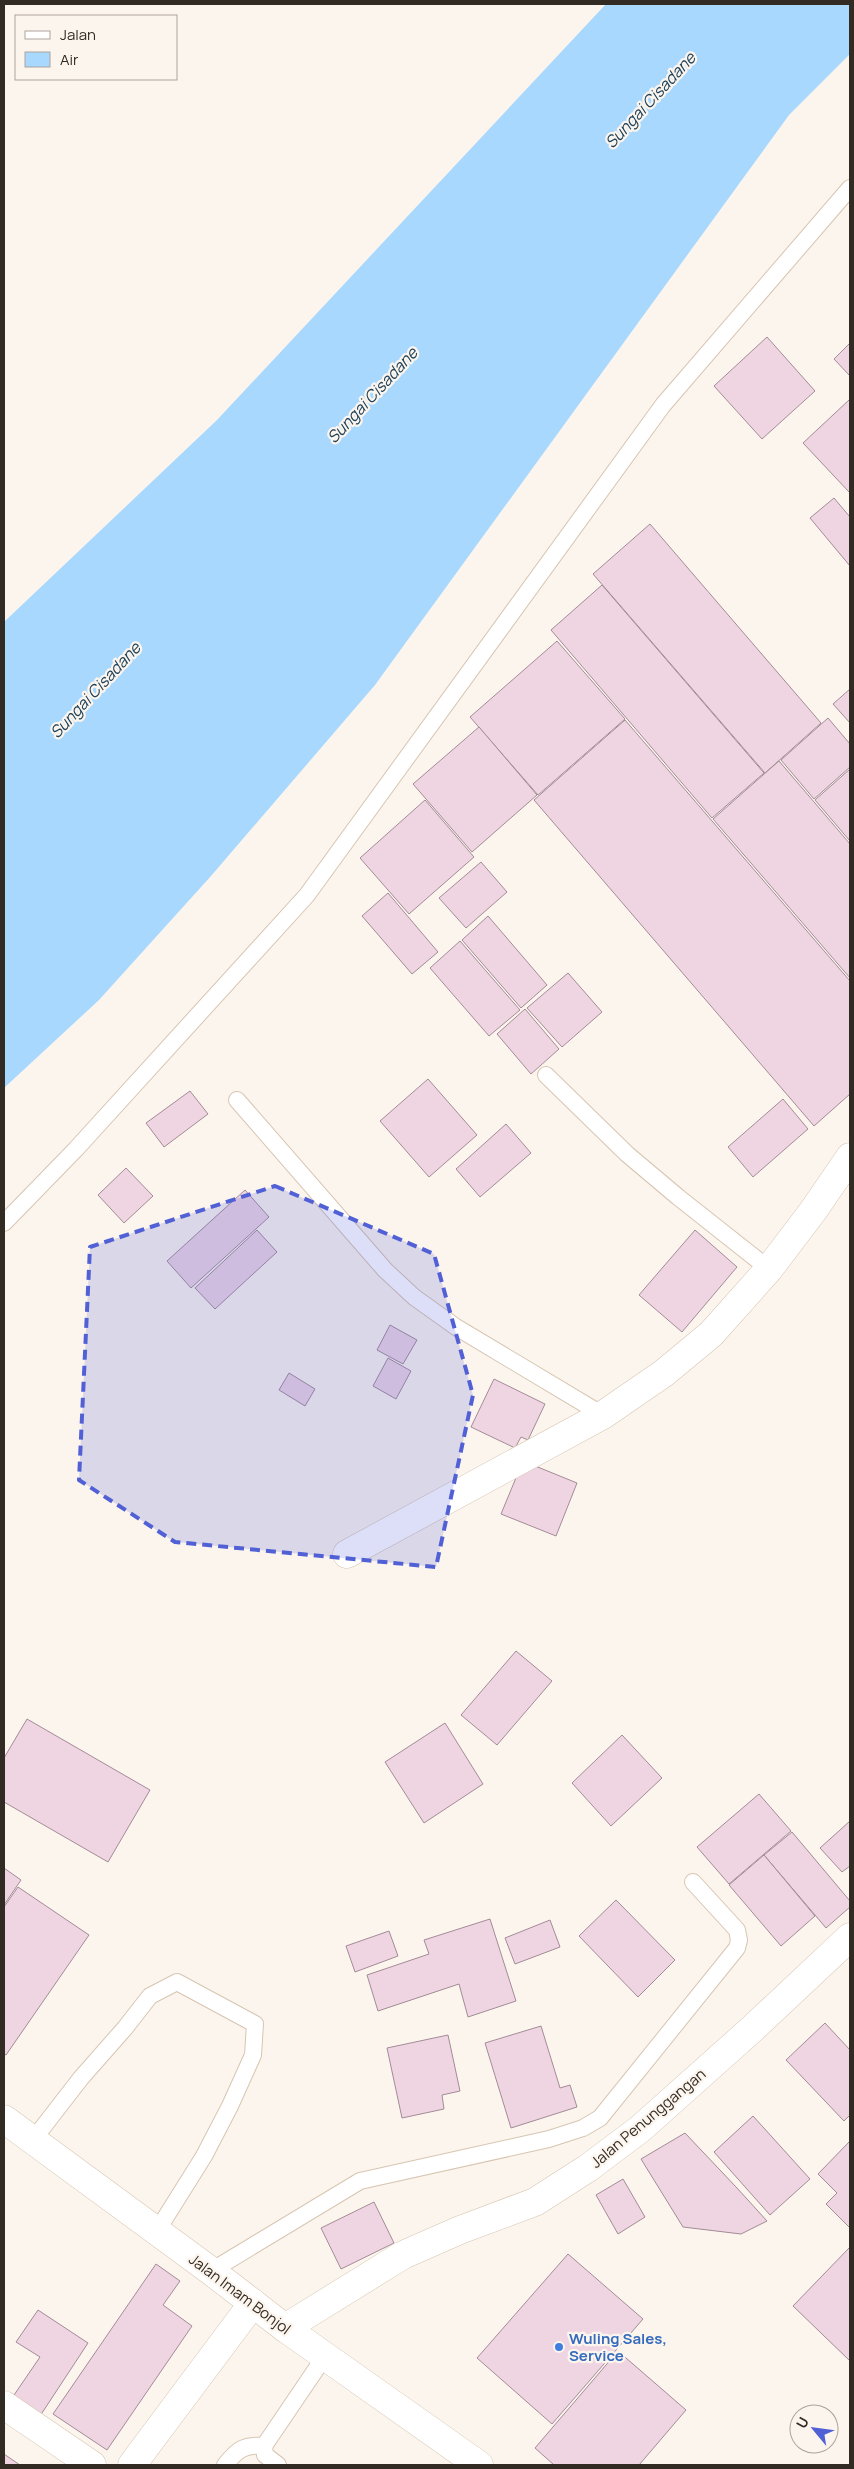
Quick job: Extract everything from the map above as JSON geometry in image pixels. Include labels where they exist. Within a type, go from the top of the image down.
[{"type":"street","points":[[347,1554],[603,1415],[664,1373],[711,1334],[769,1269],[813,1211],[850,1157]]},
{"type":"street","name":"Jalan Penunggangan","points":[[285,2328],[403,2255],[460,2230],[535,2202],[588,2168],[647,2122],[752,2029],[850,1937]]},
{"type":"street","name":"Jalan Imam Bonjol","points":[[4,2119],[211,2271],[285,2328],[479,2465]]},
{"type":"street","points":[[132,2465],[253,2303]]},
{"type":"street","points":[[4,2405],[92,2465]]},
{"type":"lane","points":[[4,1223],[76,1149],[307,895],[663,405],[850,188]]},
{"type":"lane","points":[[546,1075],[634,1160],[769,1269]]},
{"type":"lane","points":[[237,1100],[385,1270],[414,1297],[456,1327],[603,1415]]},
{"type":"lane","points":[[211,2271],[360,2181],[549,2139],[582,2128],[600,2118],[737,1948],[740,1940],[737,1930],[693,1882]]},
{"type":"lane","points":[[33,2140],[81,2078],[150,1996],[177,1982],[255,2024],[253,2055],[230,2106],[204,2156],[157,2231]]},
{"type":"lane","points":[[278,2465],[265,2455],[264,2446],[325,2356]]},
{"type":"lane","points":[[225,2465],[240,2448],[251,2445],[264,2446]]},
{"type":"highlighted area","points":[[275,1186],[434,1254],[473,1395],[436,1567],[175,1542],[79,1480],[90,1247]]},
{"type":"water","name":"Sungai Cisadane","points":[[606,4],[850,4],[850,54],[789,115],[375,685],[211,876],[99,1000],[4,1088],[4,622],[217,420]]},
{"type":"building","points":[[767,337],[815,391],[762,439],[714,386]]},
{"type":"building","points":[[850,343],[850,376],[834,359]]},
{"type":"building","points":[[850,401],[850,493],[803,443]]},
{"type":"building","points":[[834,498],[850,517],[850,566],[810,518]]},
{"type":"building","points":[[650,524],[821,723],[765,773],[593,574]]},
{"type":"building","points":[[602,585],[764,773],[712,818],[551,630]]},
{"type":"building","points":[[557,641],[625,719],[538,795],[470,717]]},
{"type":"building","points":[[850,689],[850,723],[833,704]]},
{"type":"building","points":[[828,718],[850,744],[850,767],[814,799],[781,760]]},
{"type":"building","points":[[625,720],[850,981],[850,1094],[814,1126],[534,800]]},
{"type":"building","points":[[479,727],[537,795],[472,852],[413,784]]},
{"type":"building","points":[[779,761],[850,844],[850,978],[713,819]]},
{"type":"building","points":[[850,769],[850,841],[815,800]]},
{"type":"building","points":[[425,800],[474,857],[409,914],[360,858]]},
{"type":"building","points":[[481,862],[507,892],[466,928],[439,898]]},
{"type":"building","points":[[388,893],[438,952],[412,974],[362,916]]},
{"type":"building","points":[[488,916],[547,985],[521,1008],[462,940]]},
{"type":"building","points":[[460,941],[520,1010],[489,1036],[430,968]]},
{"type":"building","points":[[568,973],[602,1012],[562,1047],[527,1008]]},
{"type":"building","points":[[525,1009],[559,1049],[531,1074],[497,1034]]},
{"type":"building","points":[[428,1079],[477,1135],[429,1177],[380,1121]]},
{"type":"building","points":[[190,1091],[208,1114],[164,1147],[146,1123]]},
{"type":"building","points":[[783,1099],[808,1129],[753,1177],[728,1147]]},
{"type":"building","points":[[506,1124],[531,1153],[480,1197],[456,1169]]},
{"type":"building","points":[[126,1168],[153,1196],[124,1223],[98,1195]]},
{"type":"building","points":[[245,1190],[269,1217],[191,1288],[167,1261]]},
{"type":"building","points":[[257,1230],[277,1252],[215,1309],[195,1288]]},
{"type":"building","points":[[695,1230],[737,1267],[682,1332],[639,1295]]},
{"type":"building","points":[[390,1325],[417,1340],[403,1364],[377,1350]]},
{"type":"building","points":[[388,1358],[411,1371],[396,1399],[373,1386]]},
{"type":"building","points":[[289,1373],[315,1389],[305,1406],[279,1390]]},
{"type":"building","points":[[494,1379],[545,1404],[528,1440],[521,1437],[515,1448],[471,1427]]},
{"type":"building","points":[[523,1461],[577,1483],[556,1536],[501,1514]]},
{"type":"building","points":[[516,1651],[552,1681],[497,1745],[461,1715]]},
{"type":"building","points":[[27,1719],[150,1790],[108,1862],[4,1802],[4,1758]]},
{"type":"building","points":[[445,1723],[483,1784],[424,1823],[385,1762]]},
{"type":"building","points":[[622,1735],[662,1778],[611,1826],[572,1783]]},
{"type":"building","points":[[759,1794],[791,1831],[729,1884],[697,1847]]},
{"type":"building","points":[[850,1821],[850,1866],[842,1872],[820,1848]]},
{"type":"building","points":[[792,1832],[850,1901],[850,1907],[826,1928],[764,1855]]},
{"type":"building","points":[[764,1855],[815,1916],[781,1946],[729,1885]]},
{"type":"building","points":[[4,1868],[21,1880],[4,1905]]},
{"type":"building","points":[[18,1887],[89,1935],[6,2055],[4,2054],[4,1907]]},
{"type":"building","points":[[616,1900],[675,1960],[638,1997],[579,1936]]},
{"type":"building","points":[[490,1919],[516,2001],[468,2017],[459,1984],[378,2011],[367,1975],[429,1954],[424,1940]]},
{"type":"building","points":[[550,1920],[560,1947],[515,1964],[505,1938]]},
{"type":"building","points":[[389,1931],[398,1956],[355,1972],[346,1946]]},
{"type":"building","points":[[825,2023],[850,2050],[850,2115],[844,2121],[786,2060]]},
{"type":"building","points":[[541,2026],[560,2088],[570,2085],[577,2107],[511,2128],[485,2043]]},
{"type":"building","points":[[448,2035],[460,2091],[442,2095],[444,2109],[402,2118],[387,2048]]},
{"type":"building","points":[[753,2116],[810,2179],[770,2215],[714,2152]]},
{"type":"building","points":[[685,2133],[767,2221],[741,2234],[683,2227],[641,2159]]},
{"type":"building","points":[[850,2141],[850,2228],[826,2204],[837,2193],[818,2174]]},
{"type":"building","points":[[623,2179],[645,2217],[618,2234],[596,2195]]},
{"type":"building","points":[[374,2202],[394,2243],[341,2269],[321,2228]]},
{"type":"building","points":[[850,2247],[850,2361],[793,2306]]},
{"type":"building","points":[[568,2254],[643,2319],[552,2424],[477,2358]]},
{"type":"building","points":[[156,2264],[180,2281],[163,2305],[192,2326],[107,2450],[53,2414]]},
{"type":"building","points":[[38,2310],[88,2343],[40,2416],[12,2398],[40,2357],[16,2342]]},
{"type":"building","points":[[618,2351],[686,2410],[639,2465],[554,2465],[535,2448]]},
{"type":"building","points":[[4,2454],[20,2465],[4,2465]]},
{"type":"place","name":"Wuling Sales, Service","points":[[559,2347]]}]
